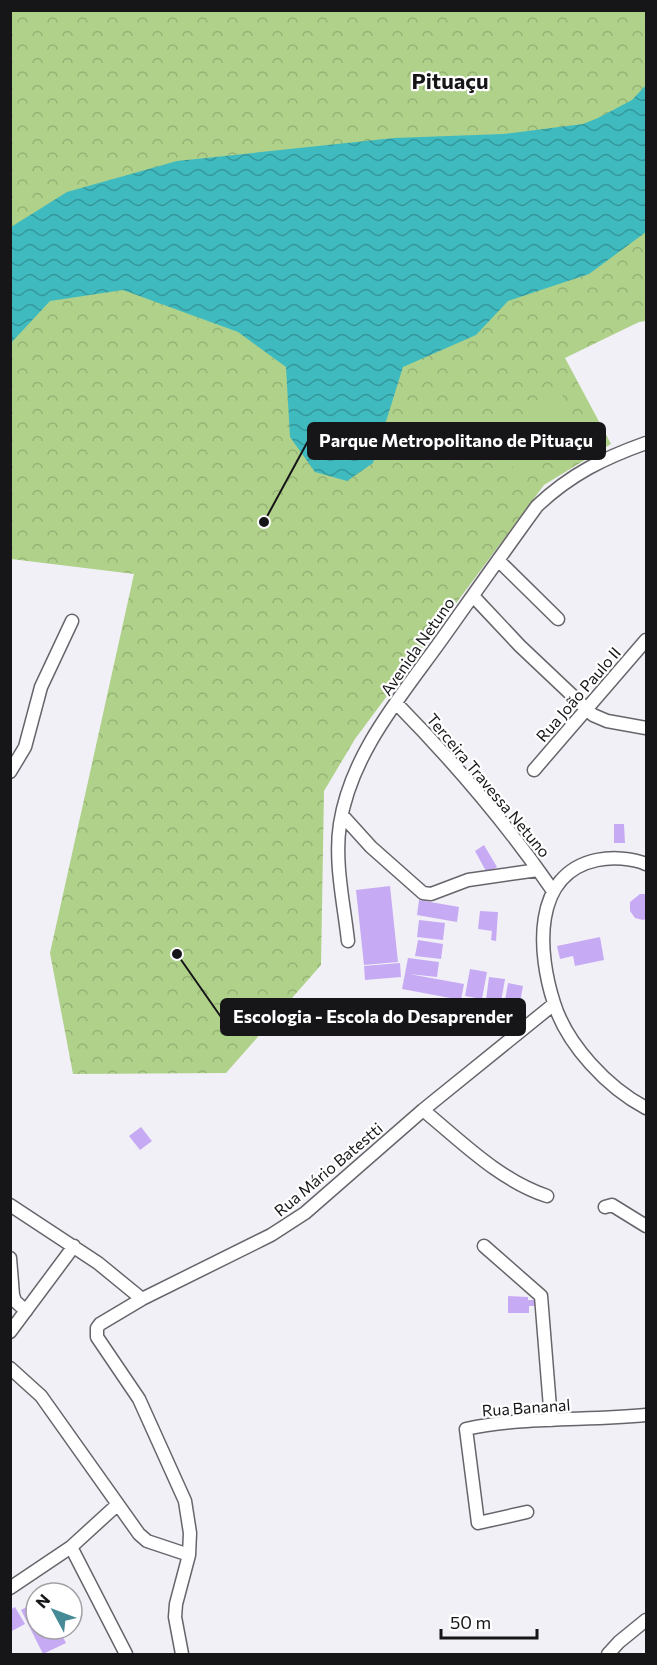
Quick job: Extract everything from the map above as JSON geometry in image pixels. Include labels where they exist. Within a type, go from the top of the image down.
[{"type":"street","name":"Avenida Netuno","points":[[348,941],[338,839],[346,795],[361,760],[396,703],[537,506],[566,481],[609,456],[646,443]]},
{"type":"street","points":[[498,560],[558,619]]},
{"type":"street","points":[[473,596],[520,646],[593,715],[607,721],[646,728]]},
{"type":"street","points":[[10,772],[25,747],[41,687],[72,621]]},
{"type":"street","name":"Rua João Paulo II","points":[[534,770],[646,640]]},
{"type":"street","name":"Terceira Travessa Netuno","points":[[396,703],[465,779],[553,891]]},
{"type":"street","points":[[342,815],[379,854],[423,892],[431,894],[468,880],[538,870]]},
{"type":"street","points":[[646,864],[607,858],[589,862],[574,869],[553,891],[544,920],[542,948],[554,1004],[562,1023],[596,1071],[646,1108]]},
{"type":"street","name":"Rua Mário Batestti","points":[[189,1555],[190,1533],[185,1501],[139,1399],[96,1334],[100,1324],[142,1299],[271,1235],[294,1221],[423,1110],[554,1004]]},
{"type":"street","points":[[423,1110],[488,1164],[525,1187],[547,1196]]},
{"type":"street","points":[[10,1205],[112,1273],[142,1299]]},
{"type":"street","points":[[605,1207],[612,1205],[646,1226]]},
{"type":"street","points":[[10,1332],[74,1246]]},
{"type":"street","points":[[484,1246],[541,1296],[550,1420]]},
{"type":"street","points":[[10,1258],[12,1295],[26,1311]]},
{"type":"street","points":[[10,1368],[31,1385],[46,1402],[130,1524],[147,1541],[189,1555],[175,1617],[182,1654]]},
{"type":"street","name":"Rua Bananal","points":[[527,1512],[478,1523],[466,1429],[504,1423],[646,1415]]},
{"type":"street","points":[[10,1588],[71,1547],[117,1505]]},
{"type":"street","points":[[71,1547],[126,1654]]},
{"type":"street","points":[[608,1654],[646,1620]]},
{"type":"green space","points":[[11,11],[646,11],[646,321],[639,322],[565,358],[611,444],[544,485],[355,739],[324,791],[321,965],[226,1073],[73,1074],[50,953],[134,574],[11,559]]},
{"type":"green space","points":[[559,389],[584,438],[556,452],[531,403]]},
{"type":"green space","points":[[515,416],[546,460],[521,478],[489,434]]},
{"type":"water","points":[[646,85],[646,232],[589,274],[508,301],[476,335],[403,367],[373,463],[347,481],[315,472],[290,437],[286,367],[238,332],[123,290],[50,301],[11,343],[11,227],[67,192],[177,161],[394,138],[503,134],[583,124],[632,100]]},
{"type":"building","points":[[614,824],[624,824],[625,843],[614,843]]},
{"type":"building","points":[[484,845],[497,867],[487,873],[475,851]]},
{"type":"building","points":[[390,886],[398,962],[364,965],[356,890]]},
{"type":"building","points":[[640,894],[646,894],[646,919],[643,920],[635,918],[630,911],[630,902]]},
{"type":"building","points":[[419,900],[459,907],[457,922],[417,915]]},
{"type":"building","points":[[480,911],[498,912],[496,941],[491,940],[492,931],[478,929]]},
{"type":"building","points":[[419,920],[445,923],[443,940],[417,937]]},
{"type":"building","points":[[600,937],[604,960],[575,966],[573,956],[560,959],[557,946]]},
{"type":"building","points":[[418,940],[443,944],[441,959],[415,956]]},
{"type":"building","points":[[408,958],[439,962],[437,977],[409,974],[464,984],[461,1000],[402,989]]},
{"type":"building","points":[[400,963],[401,977],[365,980],[364,966]]},
{"type":"building","points":[[470,969],[487,972],[482,999],[465,996]]},
{"type":"building","points":[[489,977],[505,979],[501,1002],[486,1000]]},
{"type":"building","points":[[508,983],[523,986],[519,1008],[504,1006]]},
{"type":"building","points":[[141,1127],[152,1141],[140,1150],[129,1136]]},
{"type":"building","points":[[508,1296],[528,1297],[528,1300],[535,1300],[535,1306],[529,1306],[529,1313],[508,1313]]},
{"type":"building","points":[[15,1607],[24,1625],[10,1632],[10,1610]]},
{"type":"building","points":[[36,1641],[65,1641],[66,1643],[43,1654]]},
{"type":"place","name":"Parque Metropolitano de Pituaçu","points":[[264,522]]},
{"type":"place","name":"Escologia - Escola do Desaprender","points":[[177,954]]},
{"type":"district","name":"Pituaçu","points":[[450,80]]}]
